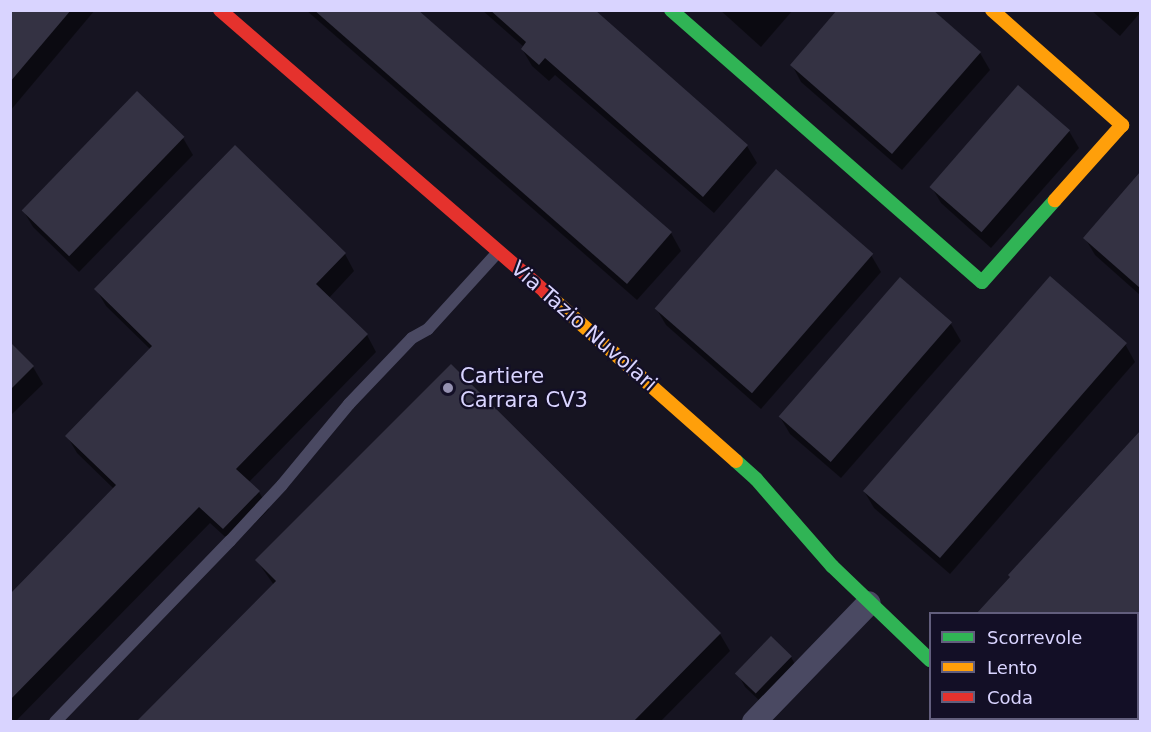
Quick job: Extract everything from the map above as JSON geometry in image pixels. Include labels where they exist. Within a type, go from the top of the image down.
[{"type":"street","name":"Via Tazio Nuvolari","points":[[220,10],[756,478],[832,566],[929,659]]},
{"type":"street","points":[[671,10],[982,282],[1122,125],[992,10]]},
{"type":"street","points":[[754,722],[868,603]]},
{"type":"lane","points":[[55,722],[282,485],[349,404],[412,338],[428,329],[499,252]]},
{"type":"building","points":[[10,10],[71,10],[10,82]]},
{"type":"building","points":[[314,10],[418,10],[672,232],[627,284]]},
{"type":"building","points":[[490,10],[595,10],[748,145],[703,197],[545,58],[539,65],[521,49],[526,42]]},
{"type":"building","points":[[837,10],[933,10],[981,52],[892,154],[790,65]]},
{"type":"building","points":[[1018,85],[1070,130],[982,232],[929,187]]},
{"type":"building","points":[[137,91],[184,137],[69,256],[22,210]]},
{"type":"building","points":[[235,145],[346,253],[316,284],[368,334],[236,469],[260,491],[223,529],[199,507],[10,700],[10,594],[116,485],[65,436],[152,346],[94,289]]},
{"type":"building","points":[[776,169],[873,254],[752,393],[655,309]]},
{"type":"building","points":[[1140,172],[1140,288],[1083,238]]},
{"type":"building","points":[[1050,276],[1127,343],[940,558],[863,491]]},
{"type":"building","points":[[900,277],[952,322],[831,462],[779,417]]},
{"type":"building","points":[[10,342],[34,366],[10,390]]},
{"type":"building","points":[[451,364],[721,633],[633,722],[136,722],[276,581],[255,560]]},
{"type":"building","points":[[1140,431],[1140,614],[1139,612],[978,612],[1010,577],[1008,575]]},
{"type":"building","points":[[771,636],[792,656],[756,694],[735,673]]},
{"type":"traffic: fast","points":[[671,10],[982,282],[1055,200]]},
{"type":"traffic: fast","points":[[736,461],[756,479],[832,566],[929,659]]},
{"type":"traffic: slow","points":[[992,10],[1122,125],[1055,200]]},
{"type":"traffic: slow","points":[[545,292],[736,461]]},
{"type":"traffic: jam","points":[[220,10],[545,292]]},
{"type":"place","name":"Cartiere Carrara CV3","points":[[448,388]]}]
